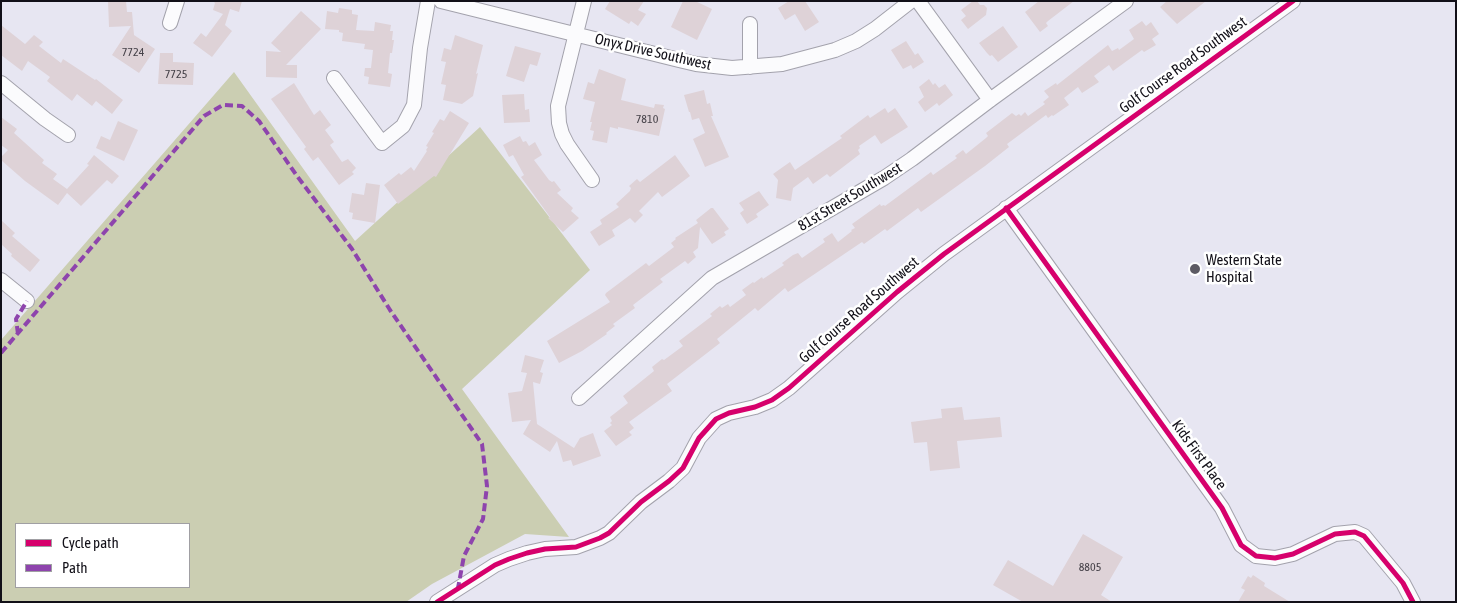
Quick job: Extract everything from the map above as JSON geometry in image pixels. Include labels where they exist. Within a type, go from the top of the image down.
[{"type":"street","points":[[170,23],[177,1]]},
{"type":"street","points":[[334,78],[382,143],[402,126],[414,105],[420,48],[428,1]]},
{"type":"street","name":"Onyx Drive Southwest","points":[[441,1],[696,64],[750,68],[782,64],[835,50],[856,41],[875,29],[912,1]]},
{"type":"street","points":[[584,1],[559,95],[558,106],[559,123],[567,144],[592,180]]},
{"type":"street","points":[[918,1],[990,100]]},
{"type":"street","name":"81st Street Southwest","points":[[579,398],[712,278],[884,178],[1126,1]]},
{"type":"street","name":"Golf Course Road Southwest","points":[[437,602],[494,565],[527,553],[545,549],[576,547],[609,533],[641,502],[670,481],[683,468],[699,438],[716,419],[729,413],[764,404],[789,388],[897,292],[944,254],[1293,1]]},
{"type":"street","points":[[750,24],[750,68]]},
{"type":"street","points":[[1,83],[68,135]]},
{"type":"street","name":"Kids First Place","points":[[1006,208],[1222,508],[1241,544],[1256,556],[1275,558],[1292,554],[1335,534],[1355,532],[1364,536],[1403,583],[1413,602]]},
{"type":"street","points":[[1,280],[27,301]]},
{"type":"green space","points":[[234,72],[355,241],[480,127],[590,270],[462,389],[569,537],[525,534],[432,584],[406,602],[1,602],[1,340]]},
{"type":"building","points":[[108,1],[126,1],[127,12],[132,12],[134,35],[155,49],[139,73],[112,55],[131,26],[109,27]]},
{"type":"building","points":[[213,1],[242,1],[239,12],[230,9],[225,25],[232,31],[212,57],[193,43],[201,33],[206,37],[223,14],[213,10],[215,3]]},
{"type":"building","points":[[610,1],[644,1],[638,10],[646,14],[638,26],[631,21],[629,24],[605,9]]},
{"type":"building","points":[[683,1],[695,1],[712,9],[697,40],[671,27]]},
{"type":"building","points":[[789,1],[805,1],[819,22],[805,31],[795,14],[785,20],[778,8]]},
{"type":"building","points":[[973,1],[977,1],[980,5],[984,5],[987,8],[986,15],[968,29],[961,20],[966,16],[961,10]]},
{"type":"building","points":[[1039,1],[1074,1],[1048,21],[1046,23],[1048,26],[1040,32],[1025,12]]},
{"type":"building","points":[[1167,1],[1206,1],[1177,24],[1160,7]]},
{"type":"building","points":[[339,8],[352,10],[352,14],[358,15],[356,30],[374,31],[375,22],[391,25],[390,31],[393,31],[392,40],[394,40],[392,53],[390,53],[388,73],[392,74],[390,87],[368,84],[369,77],[364,76],[365,68],[371,68],[373,50],[364,49],[365,44],[342,41],[343,33],[339,32],[339,30],[325,29],[327,11],[338,13]]},
{"type":"building","points":[[301,11],[321,29],[286,65],[297,65],[297,78],[266,77],[266,51],[281,52],[271,43]]},
{"type":"building","points":[[1142,21],[1146,26],[1151,22],[1159,34],[1152,39],[1156,45],[1144,52],[1142,50],[1113,71],[1109,65],[1094,76],[1099,82],[1082,93],[1078,87],[1064,98],[1069,105],[1053,116],[1048,118],[1046,115],[1007,144],[1009,147],[985,166],[921,212],[918,208],[887,231],[885,229],[864,244],[862,242],[788,292],[785,288],[758,311],[755,308],[717,339],[720,343],[667,384],[672,391],[629,422],[634,428],[629,432],[632,435],[616,446],[604,431],[612,425],[610,417],[628,403],[623,396],[654,371],[652,367],[683,346],[679,341],[712,316],[710,314],[720,306],[722,308],[728,304],[730,307],[746,295],[742,290],[753,282],[762,277],[763,279],[784,265],[782,263],[793,255],[798,253],[802,258],[825,242],[823,239],[832,233],[838,242],[855,228],[852,224],[880,204],[885,206],[931,172],[933,175],[957,158],[955,156],[963,150],[966,154],[988,136],[986,133],[1012,113],[1016,116],[1019,114],[1021,116],[1025,112],[1028,116],[1045,104],[1043,102],[1049,97],[1044,91],[1056,83],[1057,85],[1108,45],[1112,51],[1118,48],[1119,50],[1134,39],[1129,30]]},
{"type":"building","points":[[1,25],[25,44],[34,35],[43,42],[39,46],[61,63],[63,59],[96,79],[123,100],[112,114],[96,101],[92,106],[77,94],[72,101],[47,81],[50,77],[28,61],[22,71],[1,55]]},
{"type":"building","points":[[1003,26],[1018,47],[998,62],[979,43]]},
{"type":"building","points":[[455,35],[483,45],[473,96],[462,104],[443,100],[446,85],[441,84],[446,62],[441,61],[444,48],[451,50]]},
{"type":"building","points":[[906,41],[915,55],[918,53],[924,62],[913,69],[911,65],[903,69],[891,50]]},
{"type":"building","points":[[515,46],[541,53],[537,66],[530,64],[524,82],[506,76]]},
{"type":"building","points":[[160,53],[173,53],[173,62],[194,63],[193,85],[158,84]]},
{"type":"building","points":[[599,69],[626,79],[621,100],[654,108],[655,104],[664,105],[663,108],[665,109],[659,136],[610,127],[607,143],[592,140],[594,131],[590,130],[592,122],[590,122],[595,102],[583,99],[588,82],[594,84]]},
{"type":"building","points":[[929,79],[933,85],[935,83],[939,88],[945,84],[953,95],[939,106],[937,103],[925,112],[918,102],[924,97],[919,87]]},
{"type":"building","points":[[294,83],[314,115],[320,110],[331,125],[325,130],[334,142],[330,145],[342,162],[348,159],[356,168],[352,172],[354,174],[339,185],[318,157],[313,161],[304,149],[306,147],[271,99]]},
{"type":"building","points":[[704,90],[707,104],[710,103],[713,116],[711,116],[729,157],[705,167],[693,139],[705,133],[699,118],[692,120],[684,95]]},
{"type":"building","points":[[524,94],[525,110],[529,109],[530,122],[504,123],[502,95]]},
{"type":"building","points":[[885,108],[888,113],[895,108],[908,127],[881,144],[875,135],[859,146],[860,154],[830,177],[827,174],[813,184],[808,177],[793,188],[791,201],[776,198],[778,180],[773,174],[790,162],[795,170],[842,138],[840,136],[868,115],[870,118]]},
{"type":"building","points":[[450,111],[469,123],[436,177],[434,176],[398,204],[384,185],[399,173],[401,175],[411,167],[414,171],[427,151],[428,147],[426,146],[434,133],[432,132],[440,119],[444,121]]},
{"type":"building","points":[[1,117],[17,129],[14,133],[44,160],[42,163],[57,174],[53,179],[67,189],[89,165],[87,164],[94,155],[119,176],[112,184],[107,180],[81,206],[67,193],[58,205],[25,181],[1,160],[1,157],[8,150],[1,145]]},
{"type":"building","points":[[118,121],[138,130],[124,161],[96,148],[101,136],[110,140]]},
{"type":"building","points":[[520,136],[523,142],[526,141],[529,146],[535,142],[542,155],[534,160],[549,180],[554,181],[561,190],[557,193],[573,208],[571,211],[579,218],[563,232],[548,218],[550,217],[521,177],[524,175],[513,155],[509,157],[503,145]]},
{"type":"building","points":[[675,155],[690,176],[662,197],[658,192],[639,211],[643,215],[635,223],[630,218],[612,230],[615,236],[599,246],[590,232],[602,224],[600,220],[619,207],[616,204],[630,191],[631,188],[629,186],[637,179],[640,182]]},
{"type":"building","points":[[366,183],[380,185],[375,223],[352,219],[353,213],[349,212],[352,193],[364,195]]},
{"type":"building","points":[[759,191],[769,205],[756,214],[758,217],[747,224],[740,213],[744,210],[739,203]]},
{"type":"building","points":[[713,208],[729,229],[724,232],[726,235],[712,244],[700,227],[698,248],[693,252],[696,257],[688,264],[685,261],[660,279],[663,282],[633,305],[635,308],[613,324],[615,326],[607,334],[582,351],[559,363],[547,341],[610,302],[605,295],[606,293],[646,263],[649,266],[674,247],[671,243],[675,238],[698,223],[696,220]]},
{"type":"building","points":[[1,220],[15,233],[12,236],[40,260],[30,272],[11,256],[12,254],[1,244]]},
{"type":"building","points":[[525,355],[544,360],[540,372],[543,373],[540,384],[533,382],[537,424],[574,448],[580,438],[593,433],[601,456],[573,466],[571,460],[563,462],[557,441],[550,452],[523,434],[531,420],[512,422],[508,393],[522,391],[527,373],[521,372]]},
{"type":"building","points":[[962,407],[964,420],[1000,417],[1002,437],[957,441],[960,468],[930,471],[927,442],[914,443],[911,422],[942,418],[941,409]]},
{"type":"building","points":[[1083,534],[1123,557],[1101,595],[1112,602],[1023,602],[993,585],[1008,560],[1053,586]]},
{"type":"building","points":[[1253,575],[1265,583],[1264,586],[1290,602],[1238,602],[1245,590],[1241,588],[1248,576],[1251,578]]},
{"type":"marked path","points":[[1,353],[204,116],[223,105],[242,106],[259,121],[297,176],[352,249],[390,310],[482,444],[487,486],[483,519],[464,556],[458,588]]},
{"type":"marked path","points":[[18,334],[16,319],[27,301]]},
{"type":"cycle path","points":[[437,602],[495,565],[509,559],[545,549],[576,547],[609,533],[641,502],[683,468],[699,438],[716,419],[729,413],[755,407],[772,400],[789,388],[897,292],[944,254],[1293,1]]},
{"type":"cycle path","points":[[1006,208],[1222,508],[1241,545],[1256,556],[1275,558],[1293,554],[1335,534],[1355,532],[1364,536],[1403,583],[1413,602]]},
{"type":"place","name":"Western State Hospital","points":[[1195,269]]}]
